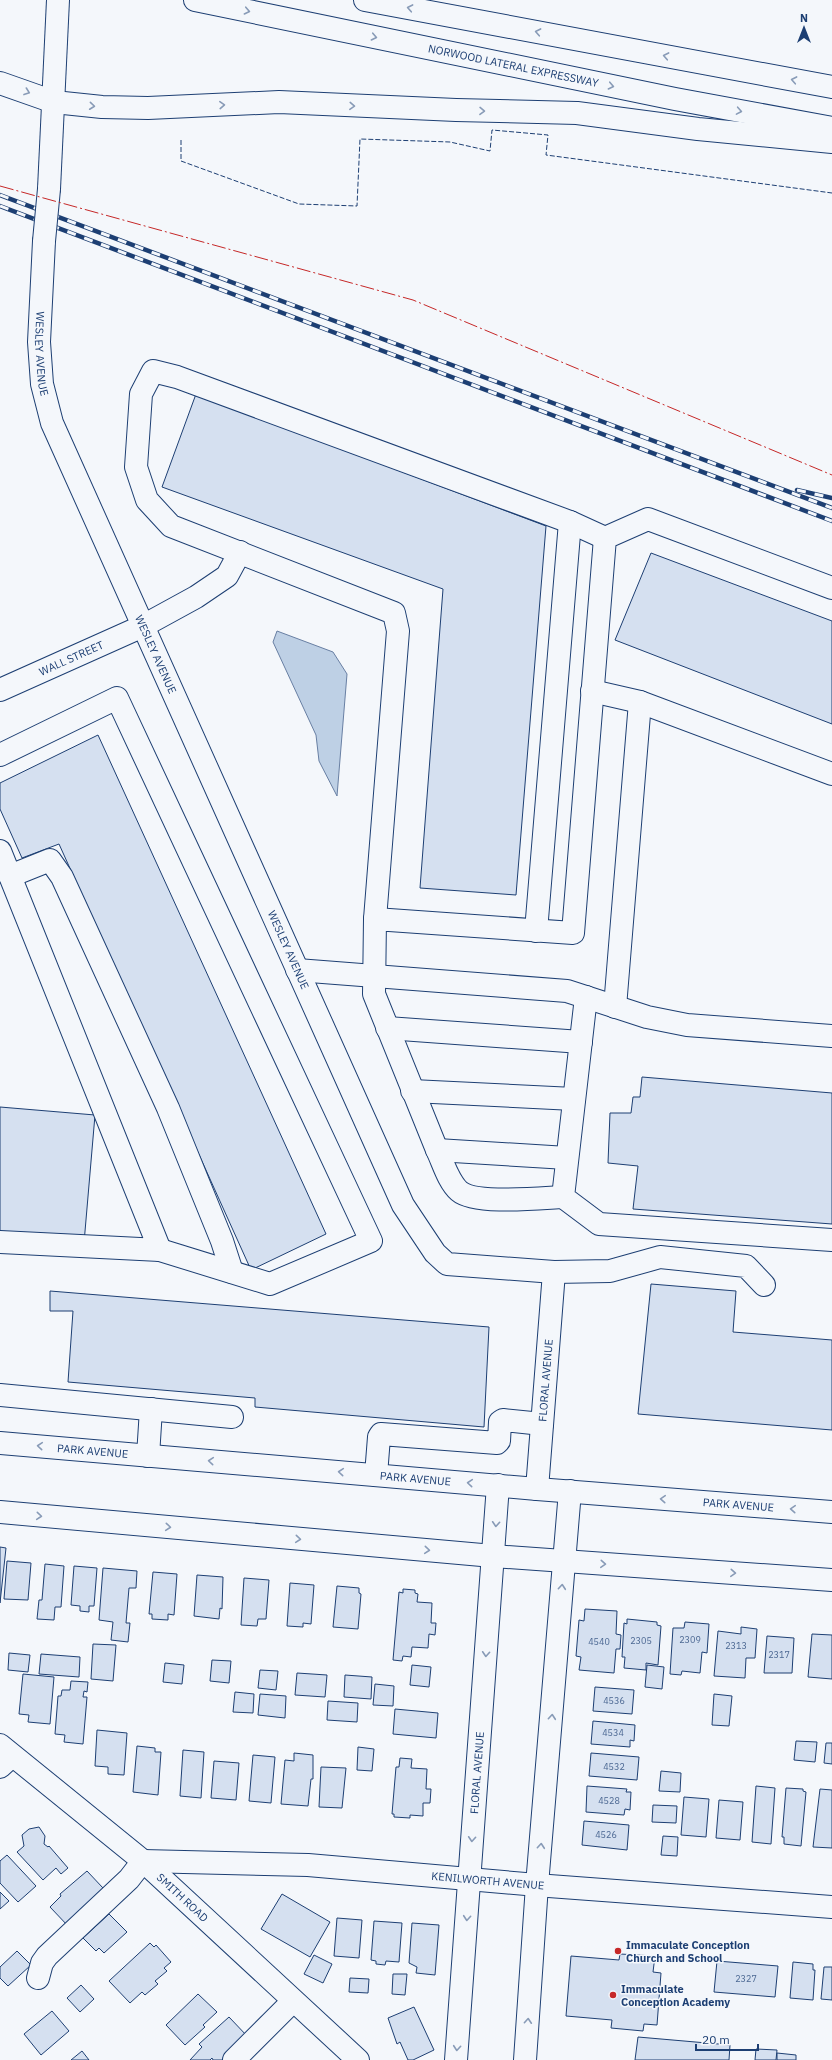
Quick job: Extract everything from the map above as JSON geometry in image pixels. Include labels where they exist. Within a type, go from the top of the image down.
[{"type":"main road","name":"NORWOOD LATERAL EXPRESSWAY","points":[[195,0],[675,99],[832,128]]},
{"type":"main road","points":[[366,0],[832,87]]},
{"type":"main road","name":"WESLEY AVENUE","points":[[58,6],[54,102],[44,241],[39,342],[42,384],[52,423],[403,1205],[435,1253],[447,1264],[554,1272]]},
{"type":"main road","points":[[0,83],[54,102],[102,107],[148,108],[279,102],[456,110],[576,113],[698,129],[832,142]]},
{"type":"main road","points":[[832,588],[648,519],[605,538],[570,522],[185,380],[153,371],[141,394],[136,467],[147,500],[171,526],[394,613],[398,631],[375,919],[374,994],[437,1150],[447,1173],[459,1191],[481,1200],[563,1197],[599,1224],[832,1240]]},
{"type":"main road","points":[[536,931],[570,522]]},
{"type":"main road","points":[[375,919],[573,933],[605,538]]},
{"type":"main road","name":"WALL STREET","points":[[0,690],[143,626],[196,598],[228,576],[240,552]]},
{"type":"main road","points":[[592,691],[640,702],[832,774]]},
{"type":"main road","points":[[0,755],[117,698],[371,1241],[270,1284],[160,1250],[0,1242]]},
{"type":"main road","points":[[616,1007],[640,702]]},
{"type":"main road","points":[[0,851],[160,1250]]},
{"type":"main road","points":[[10,876],[50,860],[62,877],[168,1108],[222,1241],[232,1272]]},
{"type":"main road","points":[[297,970],[567,991],[647,1017],[687,1025],[832,1036]]},
{"type":"main road","points":[[563,1197],[586,997]]},
{"type":"main road","points":[[387,1028],[580,1042]]},
{"type":"main road","points":[[412,1091],[574,1099]]},
{"type":"main road","points":[[437,1150],[568,1158]]},
{"type":"main road","points":[[554,1272],[610,1271],[660,1257],[746,1266],[764,1285]]},
{"type":"main road","name":"FLORAL AVENUE","points":[[537,1489],[554,1272]]},
{"type":"main road","points":[[0,1395],[232,1417]]},
{"type":"main road","points":[[148,1456],[151,1409]]},
{"type":"main road","points":[[376,1475],[379,1437],[381,1434],[497,1443],[499,1441],[500,1422],[503,1420],[542,1424]]},
{"type":"main road","name":"PARK AVENUE","points":[[0,1443],[570,1492],[832,1512]]},
{"type":"main road","name":"FLORAL AVENUE","points":[[456,2060],[498,1485]]},
{"type":"main road","points":[[525,2060],[537,1885],[570,1492]]},
{"type":"main road","points":[[0,1512],[565,1562],[832,1580]]},
{"type":"main road","name":"SMITH ROAD","points":[[4,1756],[143,1861],[358,2060]]},
{"type":"main road","points":[[38,1978],[42,1963],[47,1956],[129,1879],[143,1861]]},
{"type":"main road","name":"KENILWORTH AVENUE","points":[[143,1861],[308,1865],[470,1880],[832,1907]]},
{"type":"main road","points":[[234,2060],[293,2001]]},
{"type":"water","points":[[277,631],[333,652],[347,674],[337,796],[319,761],[316,735],[273,642]]},
{"type":"building","points":[[196,394],[546,526],[516,895],[420,888],[443,589],[162,487]]},
{"type":"building","points":[[651,553],[832,621],[832,724],[615,640]]},
{"type":"building","points":[[98,735],[326,1234],[251,1270],[59,844],[22,858],[0,809],[0,783]]},
{"type":"building","points":[[642,1077],[832,1093],[832,1224],[633,1209],[638,1166],[608,1163],[610,1113],[631,1113],[633,1097],[640,1097]]},
{"type":"building","points":[[0,1107],[95,1115],[84,1243],[0,1237]]},
{"type":"building","points":[[651,1284],[736,1291],[733,1332],[832,1340],[832,1430],[638,1414]]},
{"type":"building","points":[[50,1291],[489,1327],[484,1427],[255,1407],[255,1398],[68,1382],[73,1311],[50,1311]]},
{"type":"building","points":[[0,1547],[6,1548],[0,1603]]},
{"type":"building","points":[[7,1561],[31,1563],[28,1600],[4,1599]]},
{"type":"building","points":[[45,1564],[64,1566],[61,1607],[55,1607],[54,1620],[37,1619],[39,1600],[42,1600]]},
{"type":"building","points":[[74,1566],[97,1568],[94,1606],[89,1606],[89,1612],[80,1611],[80,1606],[71,1605]]},
{"type":"building","points":[[103,1568],[137,1571],[136,1588],[129,1588],[126,1623],[130,1623],[128,1642],[111,1640],[113,1622],[99,1620]]},
{"type":"building","points":[[153,1572],[177,1574],[174,1615],[168,1614],[168,1620],[152,1619],[152,1614],[149,1614]]},
{"type":"building","points":[[197,1575],[223,1577],[222,1609],[220,1608],[219,1619],[194,1616]]},
{"type":"building","points":[[244,1578],[269,1580],[266,1619],[258,1619],[257,1626],[241,1625]]},
{"type":"building","points":[[290,1583],[314,1585],[311,1624],[303,1623],[303,1627],[287,1626]]},
{"type":"building","points":[[337,1586],[359,1588],[359,1593],[361,1594],[358,1629],[333,1627]]},
{"type":"building","points":[[403,1589],[415,1590],[415,1593],[418,1594],[417,1602],[432,1603],[431,1623],[436,1623],[435,1635],[429,1634],[428,1648],[412,1647],[411,1657],[403,1656],[402,1661],[393,1660],[399,1592],[403,1593]]},
{"type":"building","points":[[585,1609],[617,1611],[616,1634],[621,1635],[620,1649],[616,1649],[614,1673],[579,1670],[581,1657],[576,1656],[579,1620],[584,1621]]},
{"type":"building","points":[[627,1619],[657,1622],[657,1625],[661,1626],[658,1665],[646,1663],[646,1670],[624,1668],[625,1657],[622,1657],[624,1623],[627,1624]]},
{"type":"building","points":[[685,1622],[709,1624],[707,1653],[702,1652],[700,1673],[682,1671],[681,1675],[670,1674],[673,1628],[684,1628]]},
{"type":"building","points":[[741,1627],[757,1629],[755,1658],[746,1658],[745,1678],[714,1676],[718,1631],[741,1634]]},
{"type":"building","points":[[812,1634],[832,1635],[832,1679],[808,1677]]},
{"type":"building","points":[[767,1636],[794,1638],[792,1673],[764,1673]]},
{"type":"building","points":[[93,1644],[116,1645],[113,1681],[91,1679]]},
{"type":"building","points":[[9,1653],[30,1655],[28,1672],[8,1670]]},
{"type":"building","points":[[41,1654],[80,1657],[79,1677],[39,1674]]},
{"type":"building","points":[[212,1660],[231,1661],[229,1683],[210,1681]]},
{"type":"building","points":[[165,1663],[184,1665],[182,1684],[163,1682]]},
{"type":"building","points":[[412,1665],[431,1667],[429,1687],[410,1685]]},
{"type":"building","points":[[647,1665],[664,1667],[662,1689],[645,1687]]},
{"type":"building","points":[[260,1670],[278,1671],[276,1690],[258,1688]]},
{"type":"building","points":[[297,1673],[327,1675],[325,1697],[295,1695]]},
{"type":"building","points":[[23,1674],[54,1677],[50,1724],[28,1722],[29,1715],[19,1714]]},
{"type":"building","points":[[345,1675],[372,1677],[371,1699],[344,1697]]},
{"type":"building","points":[[71,1681],[88,1682],[87,1692],[84,1691],[83,1697],[87,1697],[83,1744],[64,1742],[65,1735],[55,1734],[58,1696],[61,1696],[62,1690],[70,1690]]},
{"type":"building","points":[[375,1684],[394,1686],[393,1706],[373,1705]]},
{"type":"building","points":[[595,1687],[634,1690],[632,1714],[593,1711]]},
{"type":"building","points":[[235,1692],[254,1694],[253,1713],[233,1712]]},
{"type":"building","points":[[260,1694],[286,1696],[285,1718],[258,1715]]},
{"type":"building","points":[[714,1694],[732,1696],[729,1726],[712,1725]]},
{"type":"building","points":[[328,1701],[358,1703],[357,1722],[327,1720]]},
{"type":"building","points":[[395,1709],[438,1713],[436,1738],[393,1734]]},
{"type":"building","points":[[593,1721],[635,1725],[634,1741],[630,1740],[630,1747],[591,1744]]},
{"type":"building","points":[[97,1730],[127,1733],[124,1775],[108,1774],[108,1767],[95,1766]]},
{"type":"building","points":[[796,1741],[817,1742],[815,1762],[794,1760]]},
{"type":"building","points":[[826,1743],[832,1743],[832,1764],[824,1763]]},
{"type":"building","points":[[137,1746],[155,1748],[155,1752],[161,1752],[158,1795],[133,1792]]},
{"type":"building","points":[[358,1747],[374,1749],[372,1771],[357,1770]]},
{"type":"building","points":[[183,1750],[204,1752],[201,1798],[180,1796]]},
{"type":"building","points":[[294,1753],[313,1755],[313,1779],[311,1779],[308,1806],[281,1804],[285,1760],[294,1761]]},
{"type":"building","points":[[591,1753],[639,1757],[637,1780],[589,1776]]},
{"type":"building","points":[[253,1755],[275,1757],[271,1803],[249,1801]]},
{"type":"building","points":[[400,1758],[412,1759],[411,1768],[427,1769],[426,1789],[431,1789],[430,1803],[423,1803],[423,1816],[410,1815],[410,1818],[394,1817],[394,1814],[392,1814],[396,1767],[399,1767]]},
{"type":"building","points":[[214,1761],[239,1763],[236,1800],[211,1798]]},
{"type":"building","points":[[321,1767],[346,1768],[342,1808],[319,1807]]},
{"type":"building","points":[[661,1771],[681,1773],[680,1792],[659,1791]]},
{"type":"building","points":[[587,1786],[627,1789],[626,1792],[631,1792],[630,1810],[625,1809],[624,1815],[586,1812]]},
{"type":"building","points":[[756,1786],[775,1788],[771,1844],[752,1842]]},
{"type":"building","points":[[786,1788],[803,1789],[803,1791],[806,1792],[801,1846],[784,1844],[784,1837],[782,1837]]},
{"type":"building","points":[[820,1789],[832,1790],[832,1848],[813,1847]]},
{"type":"building","points":[[684,1797],[709,1799],[706,1837],[681,1835]]},
{"type":"building","points":[[719,1800],[743,1802],[740,1840],[716,1838]]},
{"type":"building","points":[[653,1805],[677,1806],[676,1823],[652,1822]]},
{"type":"building","points":[[584,1821],[629,1825],[627,1850],[582,1845]]},
{"type":"building","points":[[39,1827],[45,1836],[44,1844],[48,1847],[49,1846],[68,1868],[61,1874],[56,1868],[43,1880],[17,1852],[24,1846],[22,1835],[29,1829]]},
{"type":"building","points":[[663,1836],[678,1837],[677,1856],[661,1855]]},
{"type":"building","points":[[7,1855],[36,1886],[18,1902],[0,1883],[0,1861]]},
{"type":"building","points":[[87,1871],[103,1888],[99,1892],[103,1896],[69,1927],[50,1907],[61,1896],[60,1894]]},
{"type":"building","points":[[0,1892],[9,1901],[0,1909]]},
{"type":"building","points":[[282,1894],[330,1922],[310,1957],[261,1929]]},
{"type":"building","points":[[109,1914],[127,1932],[104,1953],[99,1948],[96,1951],[83,1938]]},
{"type":"building","points":[[337,1918],[362,1920],[359,1958],[334,1956]]},
{"type":"building","points":[[374,1921],[402,1923],[399,1962],[386,1961],[385,1965],[376,1964],[376,1961],[371,1960]]},
{"type":"building","points":[[412,1923],[439,1925],[435,1975],[416,1973],[417,1967],[409,1963]]},
{"type":"building","points":[[150,1943],[154,1947],[156,1945],[171,1962],[164,1968],[167,1971],[155,1981],[158,1984],[145,1995],[142,1992],[130,2003],[109,1981]]},
{"type":"building","points":[[17,1951],[31,1965],[8,1986],[0,1978],[0,1967]]},
{"type":"building","name":"Immaculate Conception Academy","points":[[620,1954],[655,1956],[653,1972],[661,1973],[657,2025],[644,2024],[643,2031],[611,2028],[612,2020],[566,2016],[571,1956],[619,1960]]},
{"type":"building","points":[[314,1955],[332,1964],[323,1983],[304,1974]]},
{"type":"building","points":[[717,1961],[778,1966],[775,1997],[714,1992]]},
{"type":"building","points":[[793,1962],[813,1964],[813,1970],[815,1970],[813,2000],[790,1998]]},
{"type":"building","points":[[824,1967],[832,1967],[832,2000],[821,1999]]},
{"type":"building","points":[[393,1974],[407,1974],[405,1995],[392,1994]]},
{"type":"building","points":[[350,1978],[369,1979],[368,1993],[349,1992]]},
{"type":"building","points":[[81,1985],[94,1999],[80,2012],[67,1998]]},
{"type":"building","points":[[198,1994],[217,2012],[203,2025],[205,2027],[185,2045],[166,2025]]},
{"type":"building","points":[[414,2007],[434,2050],[413,2060],[408,2060],[400,2042],[397,2044],[388,2018]]},
{"type":"building","points":[[52,2011],[69,2031],[41,2055],[24,2034]]},
{"type":"building","points":[[229,2017],[248,2037],[223,2060],[213,2060],[212,2058],[210,2060],[190,2060],[202,2047],[199,2044]]},
{"type":"building","points":[[638,2037],[730,2045],[729,2060],[635,2060]]},
{"type":"building","points":[[756,2049],[777,2050],[776,2060],[755,2060]]},
{"type":"building","points":[[82,2051],[89,2060],[71,2060]]},
{"type":"building","points":[[777,2053],[796,2055],[796,2060],[777,2060]]},
{"type":"railway","points":[[0,195],[832,508]]},
{"type":"railway","points":[[0,206],[832,521]]},
{"type":"railway","points":[[797,490],[832,498]]},
{"type":"fence","points":[[181,140],[181,161],[299,204],[357,206],[360,139],[450,142],[490,151],[492,130],[548,135],[546,155],[832,193]]},
{"type":"power","points":[[0,186],[413,300],[832,475]]},
{"type":"place","name":"Immaculate Conception Church and School","points":[[618,1951]]},
{"type":"place","name":"Immaculate Conception Academy","points":[[613,1995]]}]
